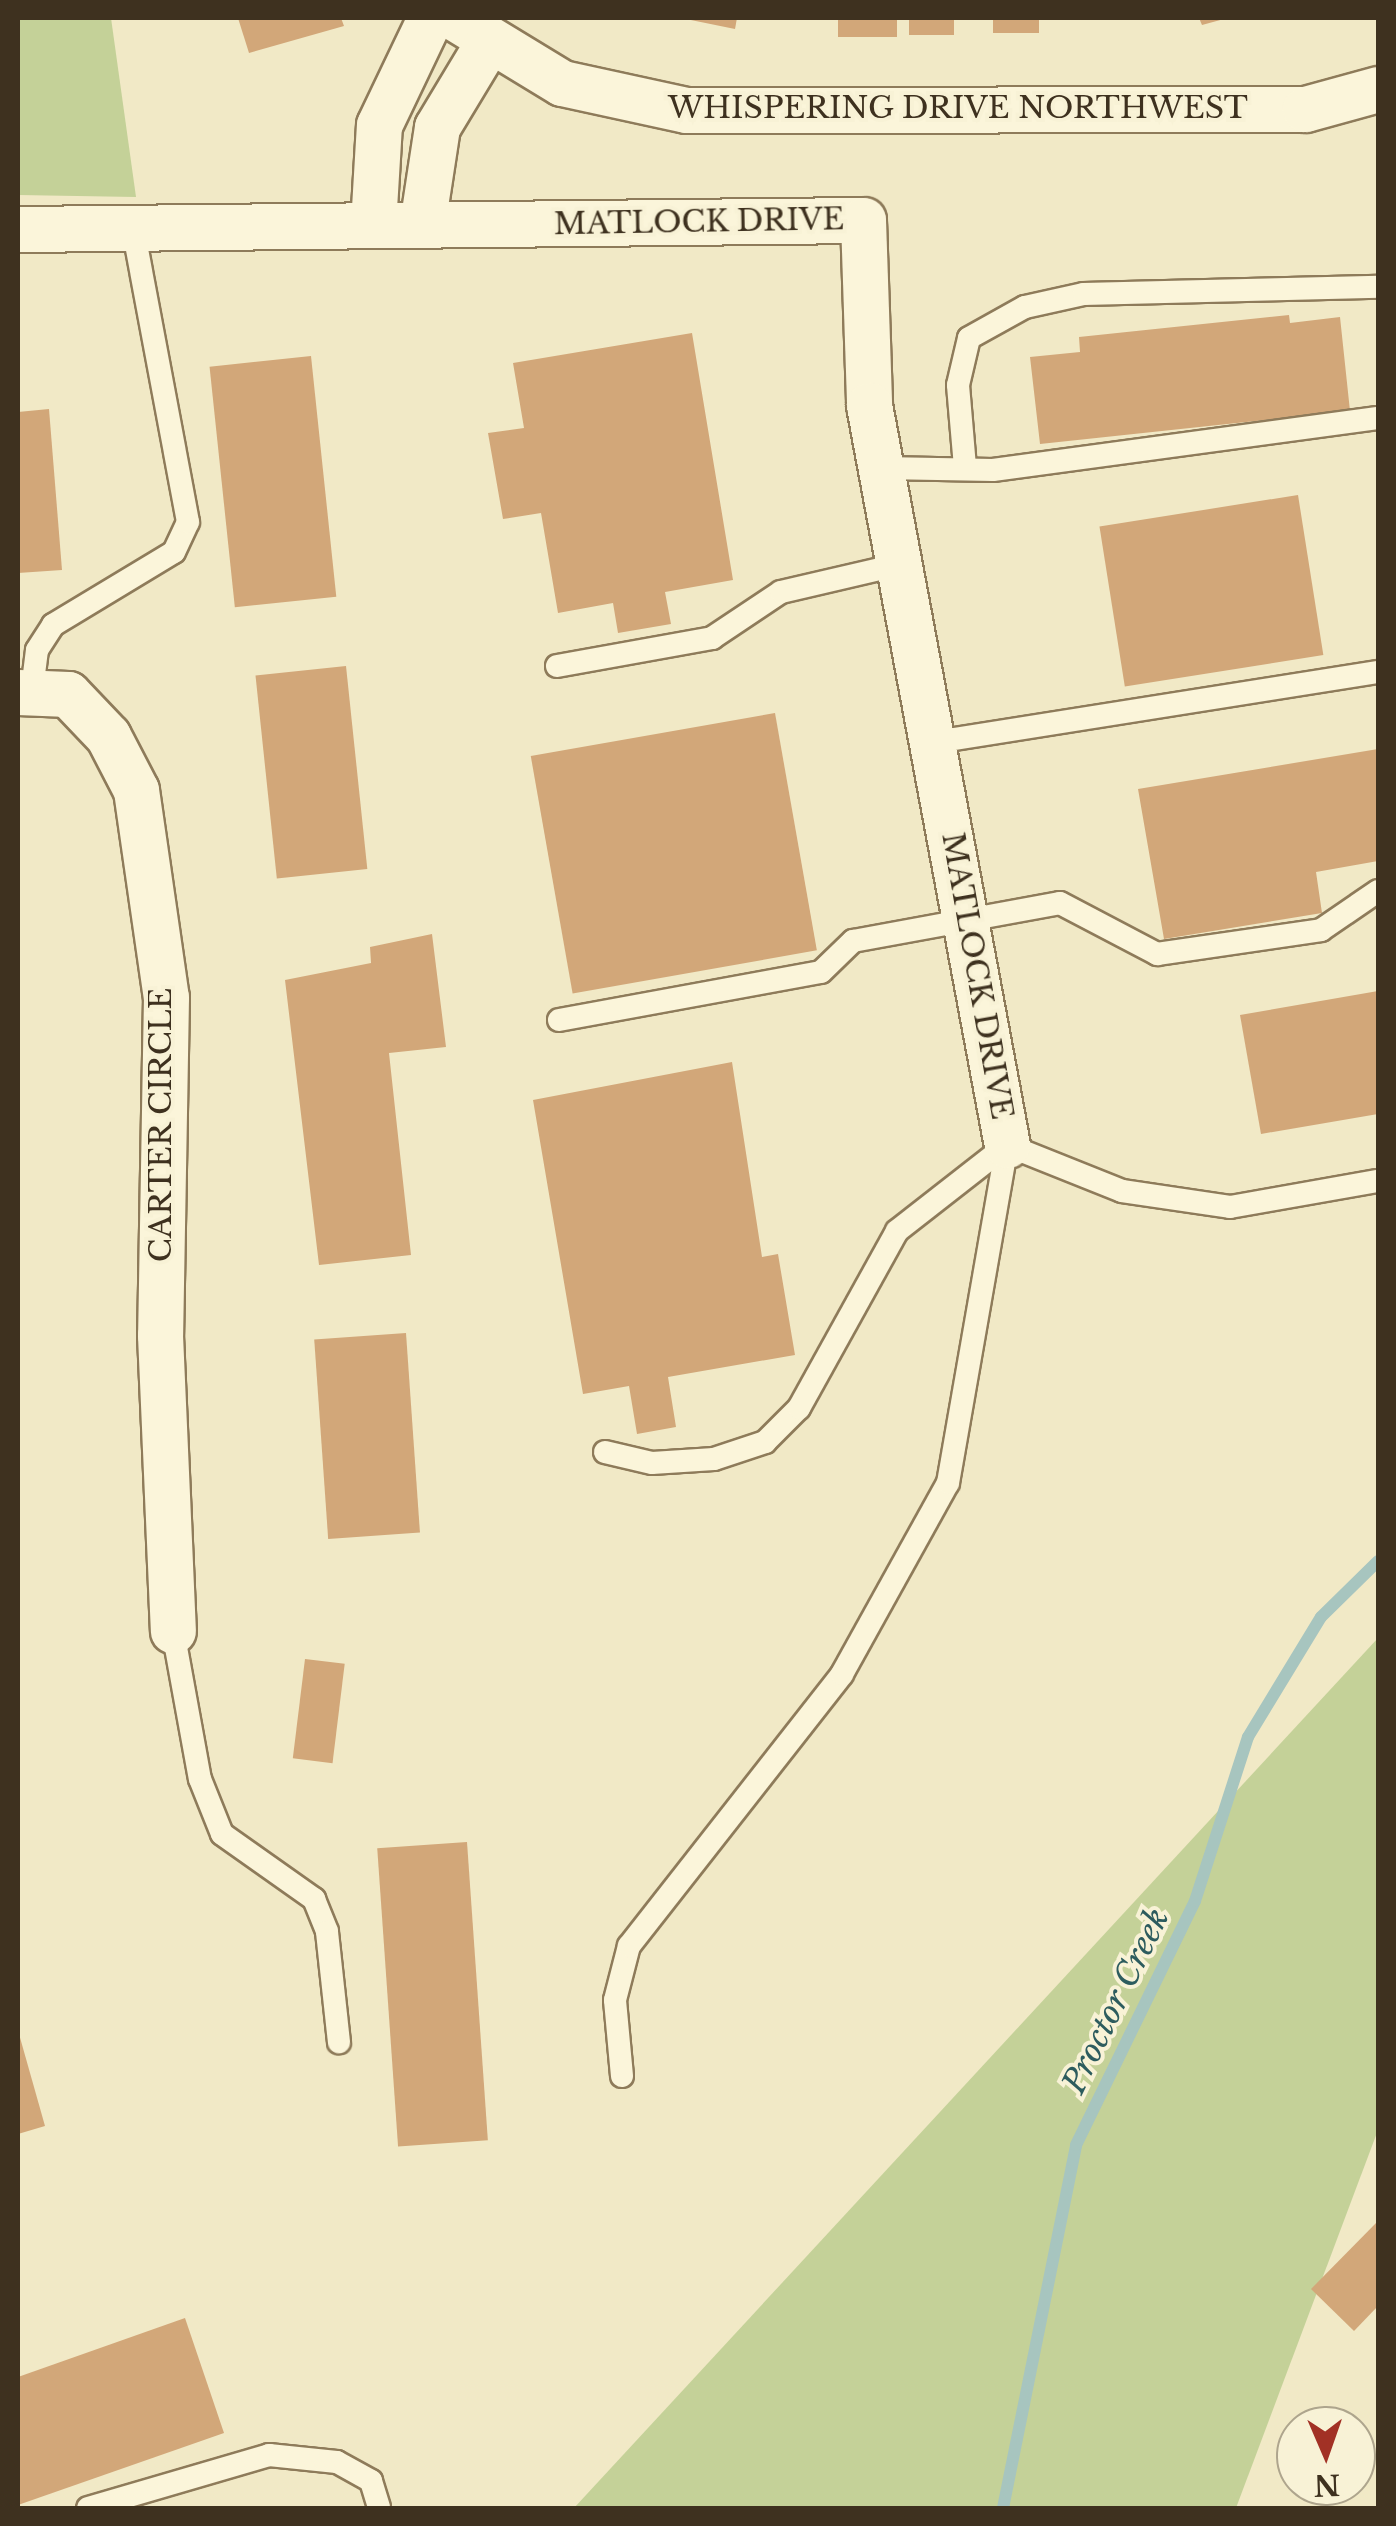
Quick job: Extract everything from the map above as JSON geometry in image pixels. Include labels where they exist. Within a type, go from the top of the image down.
[{"type":"street","points":[[373,225],[378,125],[430,18]]},
{"type":"street","name":"WHISPERING DRIVE NORTHWEST","points":[[422,225],[436,127],[471,31],[598,96],[686,110],[1305,109],[1378,89]]},
{"type":"street","name":"MATLOCK DRIVE","points":[[18,229],[863,220],[869,405],[936,742],[1007,1146]]},
{"type":"street","name":"CARTER CIRCLE","points":[[25,691],[68,694],[108,736],[136,790],[166,997],[160,1334],[173,1631]]},
{"type":"lane","points":[[25,691],[37,650],[53,624],[174,552],[188,522],[133,228]]},
{"type":"lane","points":[[966,467],[958,385],[969,338],[1025,307],[1084,294],[1378,286]]},
{"type":"lane","points":[[882,468],[966,467],[1378,418]]},
{"type":"lane","points":[[557,666],[712,638],[781,592],[901,564]]},
{"type":"lane","points":[[936,742],[1378,672]]},
{"type":"lane","points":[[559,1020],[821,972],[854,942],[1060,903],[1158,954],[1321,930],[1378,890]]},
{"type":"lane","points":[[1007,1146],[1122,1191],[1230,1206],[1378,1181]]},
{"type":"lane","points":[[605,1452],[667,1462],[765,1442],[799,1408],[898,1231],[1007,1146]]},
{"type":"lane","points":[[622,2076],[615,2000],[629,1946],[842,1674],[948,1483],[1007,1146]]},
{"type":"lane","points":[[173,1631],[200,1779],[222,1834],[314,1899],[327,1932],[339,2042]]},
{"type":"lane","points":[[88,2508],[269,2455],[337,2462],[371,2481],[379,2508]]},
{"type":"green space","points":[[18,18],[111,18],[136,197],[18,195]]},
{"type":"green space","points":[[1378,1638],[1378,2130],[1236,2508],[574,2508]]},
{"type":"building","points":[[238,18],[341,18],[344,26],[249,53]]},
{"type":"building","points":[[681,18],[737,18],[735,29]]},
{"type":"building","points":[[838,18],[897,18],[897,37],[838,37]]},
{"type":"building","points":[[909,18],[954,18],[954,35],[909,35]]},
{"type":"building","points":[[993,18],[1039,18],[1039,33],[993,33]]},
{"type":"building","points":[[1199,18],[1224,18],[1224,19],[1202,25]]},
{"type":"building","points":[[1289,315],[1290,323],[1340,317],[1350,411],[1040,444],[1030,357],[1080,352],[1079,337]]},
{"type":"building","points":[[692,333],[733,580],[665,592],[671,624],[618,633],[613,603],[558,613],[541,513],[503,519],[488,433],[524,428],[513,363]]},
{"type":"building","points":[[311,356],[336,597],[235,607],[210,367]]},
{"type":"building","points":[[49,409],[62,570],[18,573],[18,412]]},
{"type":"building","points":[[1298,495],[1323,655],[1125,686],[1099,526]]},
{"type":"building","points":[[346,666],[367,869],[277,878],[255,676]]},
{"type":"building","points":[[775,713],[817,950],[573,993],[531,756]]},
{"type":"building","points":[[1378,749],[1378,861],[1316,872],[1322,913],[1164,939],[1138,789]]},
{"type":"building","points":[[432,934],[446,1047],[389,1053],[411,1255],[319,1265],[285,980],[371,963],[370,947]]},
{"type":"building","points":[[1378,991],[1378,1114],[1261,1134],[1240,1015]]},
{"type":"building","points":[[732,1062],[762,1257],[778,1254],[795,1355],[668,1377],[676,1427],[637,1434],[629,1386],[583,1394],[533,1100]]},
{"type":"building","points":[[406,1333],[420,1533],[328,1539],[314,1339]]},
{"type":"building","points":[[305,1659],[345,1664],[333,1763],[293,1758]]},
{"type":"building","points":[[467,1842],[488,2140],[398,2147],[377,1848]]},
{"type":"building","points":[[18,2034],[45,2126],[18,2134]]},
{"type":"building","points":[[1378,2221],[1378,2306],[1354,2331],[1311,2289]]},
{"type":"building","points":[[185,2318],[224,2433],[18,2505],[18,2377]]},
{"type":"waterway","name":"Proctor Creek","points":[[1003,2508],[1076,2145],[1195,1901],[1248,1737],[1321,1617],[1378,1561]]}]
